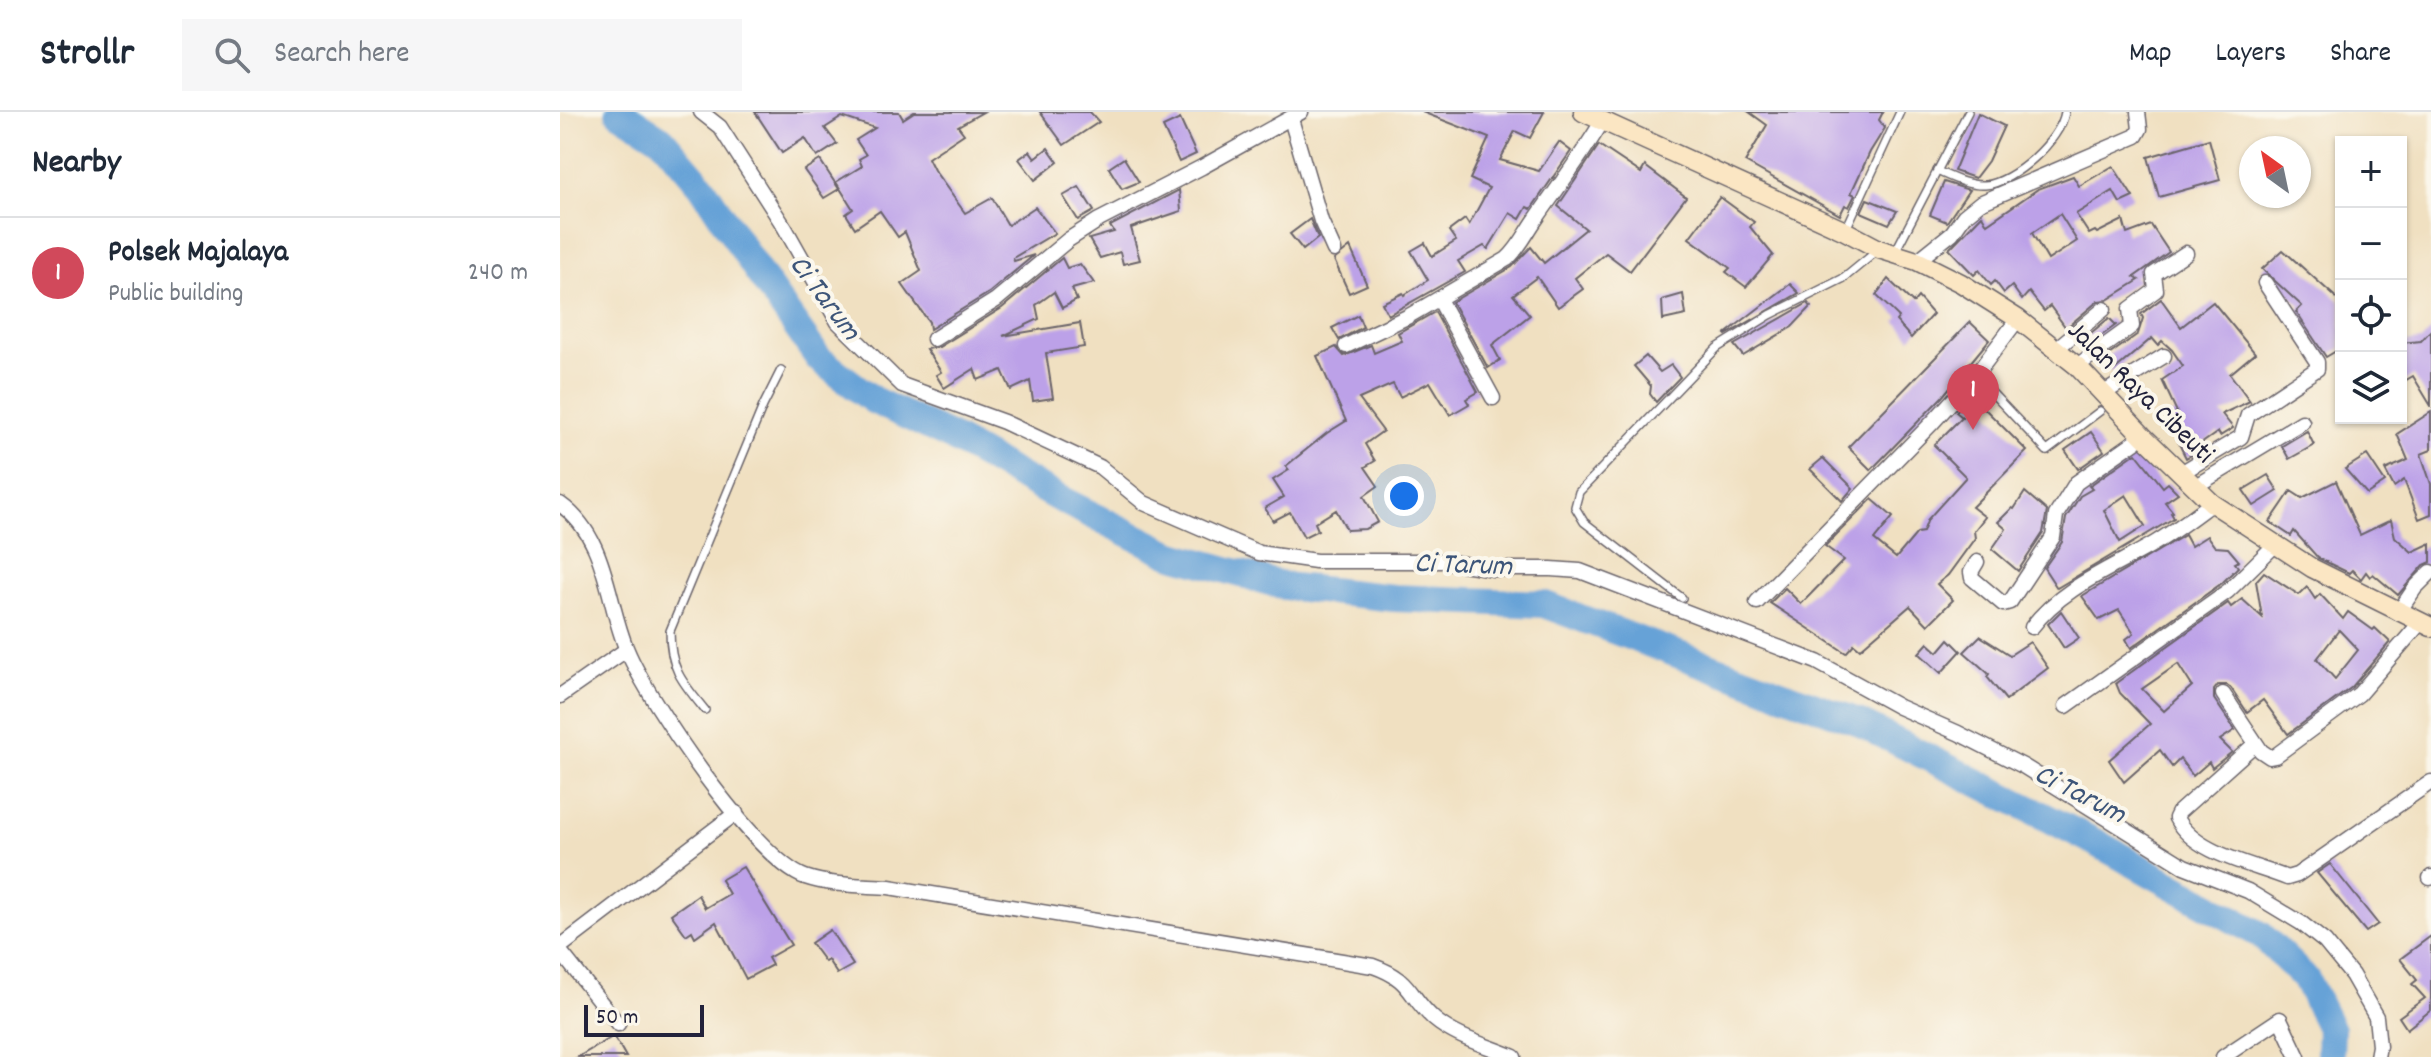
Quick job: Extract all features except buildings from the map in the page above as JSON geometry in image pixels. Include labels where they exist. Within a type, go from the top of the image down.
[{"type":"main road","name":"Jalan Raya Cibeuti","points":[[1583,112],[1886,252],[1917,261],[1961,283],[2018,319],[2077,366],[2105,402],[2212,503],[2274,546],[2425,625]]},
{"type":"street","points":[[701,112],[720,127],[785,228],[838,322],[902,385],[1004,422],[1100,467],[1144,503],[1259,553],[1316,561],[1444,561],[1494,569],[1580,571],[1817,662],[1899,707],[2023,766],[2184,866],[2248,891],[2301,923],[2325,942],[2352,975],[2376,1017],[2377,1057]]},
{"type":"street","points":[[1917,261],[1952,233],[1964,216],[1980,203],[2136,136],[2140,129],[2138,112]]},
{"type":"street","points":[[934,339],[996,300],[1068,240],[1099,220],[1296,115],[1321,221],[1334,250]]},
{"type":"street","points":[[1346,346],[1439,299],[1513,254],[1603,120]]},
{"type":"street","points":[[2077,366],[2132,326],[2130,309],[2156,290],[2154,274],[2186,253]]},
{"type":"street","points":[[2187,480],[2241,437],[2245,432],[2246,419],[2252,412],[2317,369],[2317,362],[2265,283]]},
{"type":"street","points":[[1439,299],[1493,398]]},
{"type":"street","points":[[2056,349],[2104,309]]},
{"type":"street","points":[[1757,602],[1975,376],[2018,319]]},
{"type":"street","points":[[2105,402],[2164,356]]},
{"type":"street","points":[[2187,480],[2302,422]]},
{"type":"street","points":[[1977,562],[1970,574],[1972,578],[2003,604],[2010,602],[2053,537],[2056,515],[2076,483],[2143,436]]},
{"type":"street","points":[[2032,627],[2050,606],[2066,594],[2157,542],[2212,503]]},
{"type":"street","points":[[560,504],[569,510],[591,539],[601,562],[626,650],[666,723],[736,813],[785,866],[805,877],[1052,912],[1373,966],[1399,977],[1435,1019],[1451,1030],[1514,1057]]},
{"type":"street","points":[[2066,706],[2228,591],[2274,546]]},
{"type":"street","points":[[2398,613],[2415,588],[2431,572]]},
{"type":"street","points":[[2223,694],[2255,744],[2270,757],[2286,749],[2359,694],[2425,625]]},
{"type":"street","points":[[560,696],[626,650]]},
{"type":"street","points":[[2255,744],[2176,818],[2211,850],[2287,878],[2297,875],[2431,782]]},
{"type":"street","points":[[618,1024],[560,949],[736,813]]},
{"type":"street","points":[[2223,1057],[2280,1019],[2298,1057]]},
{"type":"lane","points":[[1845,231],[1900,112]]},
{"type":"lane","points":[[1682,598],[1584,522],[1575,507],[1579,492],[1717,348],[1770,315],[1844,278],[1886,252],[1937,171],[1968,112]]},
{"type":"lane","points":[[1937,171],[1964,182],[1982,185],[2001,182],[2024,168],[2046,145],[2065,112]]},
{"type":"lane","points":[[705,710],[678,677],[670,650],[670,631],[763,406],[781,370]]},
{"type":"lane","points":[[1975,376],[2047,451],[2105,402]]},
{"type":"waterway","name":"Ci Tarum","points":[[619,112],[662,139],[702,186],[819,359],[873,400],[951,437],[1058,498],[1170,554],[1284,586],[1394,598],[1543,604],[1856,721],[2095,842],[2261,935],[2306,979],[2331,1030],[2330,1057]]},
{"type":"place","name":"Polsek Majalaya","points":[[1973,430]]}]
